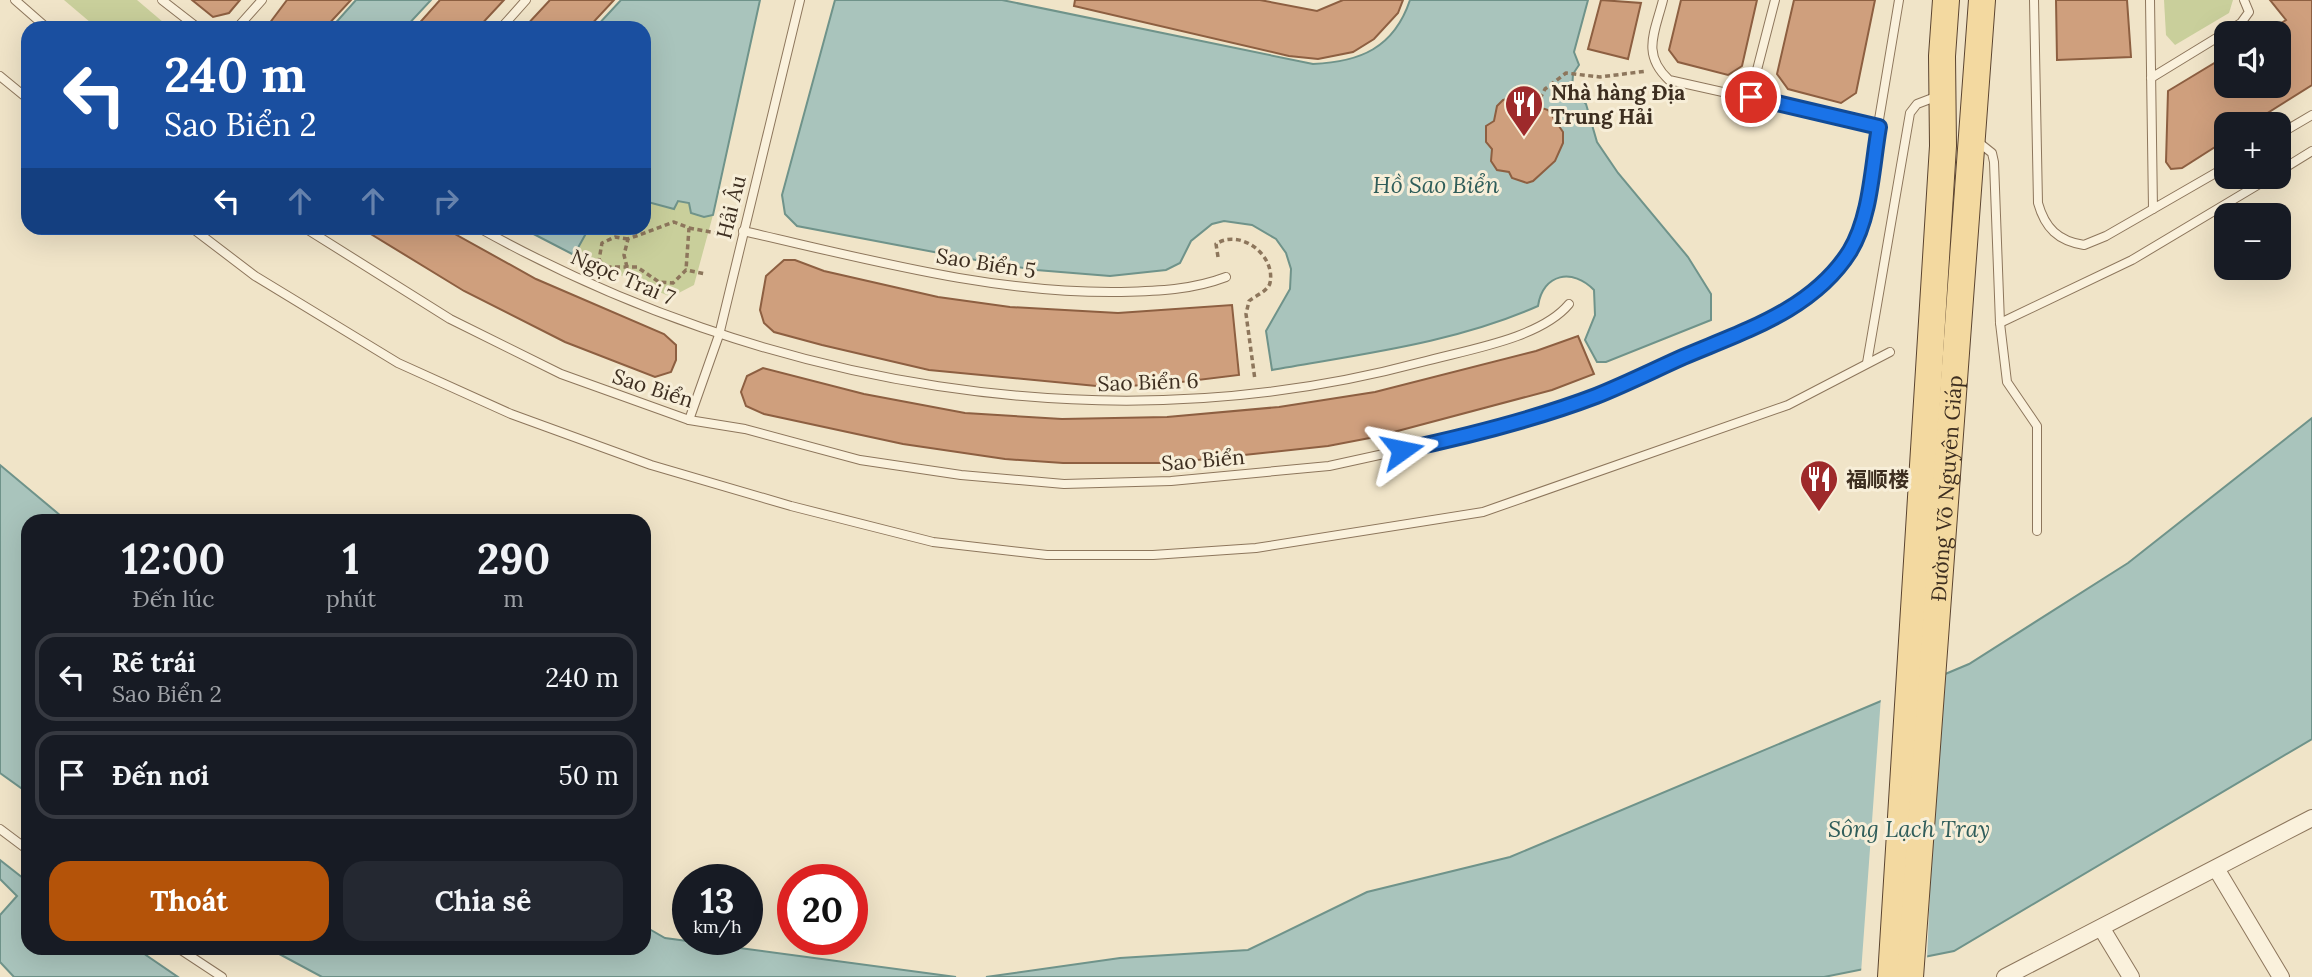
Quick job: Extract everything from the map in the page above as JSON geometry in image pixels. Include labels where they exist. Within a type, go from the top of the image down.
[{"type":"main road","name":"Đường Võ Nguyên Giáp","points":[[1891,977],[1943,146],[1946,0]]},
{"type":"main road","name":"Đường Võ Nguyên Giáp","points":[[1910,977],[1982,0]]},
{"type":"street","points":[[2005,977],[2217,870],[2312,818]]},
{"type":"street","points":[[2217,870],[2281,977]]},
{"type":"street","points":[[2102,929],[2131,977]]},
{"type":"lane","points":[[15,0],[39,21]]},
{"type":"lane","points":[[162,0],[189,21]]},
{"type":"lane","points":[[243,21],[262,0]]},
{"type":"lane","points":[[506,21],[526,0]]},
{"type":"lane","name":"Hải Âu","points":[[688,420],[719,335],[800,0]]},
{"type":"lane","points":[[1663,0],[1651,48],[1655,67],[1669,79],[1879,127]]},
{"type":"lane","points":[[1751,97],[1775,0]]},
{"type":"lane","name":"Sao Biển","points":[[316,235],[402,292],[471,330],[561,374],[688,420],[745,429],[860,460],[961,475],[1064,484],[1171,481],[1329,466],[1475,435],[1596,396],[1730,340],[1808,296],[1828,279],[1852,248],[1866,203],[1899,0]]},
{"type":"lane","points":[[2034,0],[2038,203],[2043,222],[2055,235],[2084,245],[2106,236],[2214,174]]},
{"type":"lane","points":[[2150,0],[2153,209]]},
{"type":"lane","points":[[2151,78],[2241,23],[2249,12],[2244,0]]},
{"type":"lane","points":[[0,76],[21,93]]},
{"type":"lane","points":[[1867,363],[1910,113],[1927,98],[1944,95]]},
{"type":"lane","points":[[2291,127],[2312,115]]},
{"type":"lane","points":[[1971,144],[1984,144],[1992,153],[1994,162],[2000,323],[2007,382],[2037,426],[2037,531]]},
{"type":"lane","points":[[2291,164],[2312,151]]},
{"type":"lane","points":[[2000,323],[2132,260],[2251,189]]},
{"type":"lane","name":"Sao Biển 5","points":[[743,231],[943,276],[1050,290],[1172,290],[1205,285],[1226,277]]},
{"type":"lane","points":[[201,235],[255,276],[398,363],[511,414],[651,466],[790,506],[933,542],[1047,555],[1153,555],[1256,548],[1483,512],[1788,405],[1890,352]]},
{"type":"lane","name":"Ngọc Trai 7","points":[[493,235],[621,297],[719,335]]},
{"type":"lane","name":"Sao Biển 6","points":[[719,335],[889,379],[983,394],[1111,402],[1210,397],[1288,389],[1390,370],[1543,325],[1555,319],[1569,304]]},
{"type":"lane","points":[[0,829],[21,844]]},
{"type":"lane","points":[[189,955],[222,977]]},
{"type":"path","points":[[1536,106],[1545,89],[1566,73],[1624,76],[1655,67]]},
{"type":"path","points":[[651,231],[674,222],[716,233]]},
{"type":"path","points":[[641,235],[628,240],[615,237],[602,243],[599,260],[608,267],[644,270],[664,284],[673,283],[686,270],[689,228]]},
{"type":"path","points":[[1217,257],[1216,244],[1236,238],[1249,242],[1261,253],[1268,269],[1270,283],[1266,290],[1249,300],[1245,314],[1255,380]]},
{"type":"path","points":[[627,267],[624,256],[628,240]]},
{"type":"path","points":[[600,276],[608,267]]},
{"type":"path","points":[[686,270],[706,274]]},
{"type":"green space","points":[[64,0],[137,0],[162,21],[89,21]]},
{"type":"green space","points":[[2164,0],[2233,0],[2229,13],[2175,45],[2166,35]]},
{"type":"green space","points":[[678,201],[689,203],[691,213],[704,217],[713,215],[694,285],[671,297],[574,255],[585,235],[651,235],[651,203],[673,209]]},
{"type":"water","points":[[356,0],[431,0],[412,21],[337,21]]},
{"type":"water","points":[[621,0],[760,0],[713,215],[704,217],[691,213],[689,203],[678,201],[674,209],[651,203],[651,21],[602,21]]},
{"type":"water","name":"Hồ Sao Biển","points":[[835,0],[1002,0],[1313,64],[1346,60],[1373,49],[1395,30],[1410,0],[1588,0],[1574,52],[1579,65],[1573,74],[1572,90],[1586,104],[1597,142],[1618,173],[1688,257],[1711,294],[1711,320],[1606,362],[1597,362],[1585,340],[1595,315],[1594,290],[1577,279],[1560,277],[1546,286],[1538,306],[1506,319],[1407,346],[1272,370],[1266,331],[1290,289],[1291,269],[1286,253],[1276,239],[1252,225],[1224,221],[1212,224],[1191,241],[1180,263],[1166,270],[1110,276],[1036,270],[797,226],[785,214],[782,195]]},
{"type":"water","points":[[535,235],[585,235],[574,255]]},
{"type":"water","name":"Sông Lạch Tray","points":[[2312,418],[2312,739],[1954,951],[1824,977],[986,977],[1120,958],[1248,950],[1367,892],[1510,857],[1969,664],[2128,563]]},
{"type":"water","points":[[0,465],[59,514],[21,514],[21,788],[0,773]]},
{"type":"water","points":[[0,860],[21,876],[21,955],[146,955],[178,977],[14,977],[0,962],[0,915],[17,896],[0,879]]},
{"type":"water","points":[[651,930],[672,939],[672,955],[763,955],[763,951],[956,977],[322,977],[281,955],[651,955]]},
{"type":"pier","points":[[1946,670],[1932,842],[1927,960],[1861,973],[1881,697]]},
{"type":"building","points":[[192,0],[240,0],[229,13],[213,17]]},
{"type":"building","points":[[287,0],[351,0],[332,21],[271,21]]},
{"type":"building","points":[[440,0],[504,0],[484,21],[421,21]]},
{"type":"building","points":[[550,0],[614,0],[594,21],[530,21]]},
{"type":"building","points":[[1075,0],[1260,0],[1317,11],[1343,0],[1403,0],[1398,13],[1374,39],[1353,52],[1318,59],[1289,56],[1074,6]]},
{"type":"building","points":[[1601,0],[1641,3],[1628,59],[1588,49]]},
{"type":"building","points":[[1681,0],[1757,0],[1742,66],[1728,75],[1678,62],[1669,50]]},
{"type":"building","points":[[1794,0],[1875,0],[1856,93],[1841,103],[1788,89],[1777,74]]},
{"type":"building","points":[[2056,0],[2127,0],[2131,57],[2057,60]]},
{"type":"building","points":[[2270,0],[2312,0],[2312,85],[2269,112],[2214,112],[2214,148],[2182,168],[2171,169],[2166,162],[2168,91],[2214,63],[2214,98],[2291,98],[2291,21],[2286,20]]},
{"type":"building","name":"Nhà hàng Địa Trung Hải","points":[[1512,98],[1548,110],[1563,132],[1563,143],[1555,161],[1533,181],[1527,183],[1512,178],[1509,172],[1497,170],[1491,161],[1492,149],[1486,142],[1486,126],[1494,121],[1497,106],[1503,100]]},
{"type":"building","points":[[372,235],[457,235],[536,279],[664,334],[676,345],[676,360],[671,372],[655,377],[565,342],[464,291]]},
{"type":"building","points":[[784,260],[795,260],[824,271],[938,297],[1010,307],[1118,313],[1232,305],[1239,375],[1165,384],[1107,387],[929,370],[822,345],[774,332],[764,323],[760,310],[766,276]]},
{"type":"building","points":[[1578,336],[1594,374],[1552,390],[1375,437],[1328,446],[1169,463],[1063,463],[1005,459],[903,444],[764,414],[746,406],[741,392],[747,376],[763,368],[864,394],[965,413],[1062,419],[1167,417],[1279,407],[1375,392],[1536,351]]},
{"type":"place","name":"Nhà hàng Địa Trung Hải","points":[[1524,138]]},
{"type":"place","name":"福顺楼","points":[[1819,513]]},
{"type":"route","points":[[1402,450],[1475,435],[1596,396],[1757,327],[1789,309],[1828,279],[1852,248],[1861,227],[1879,127],[1751,97]]}]
